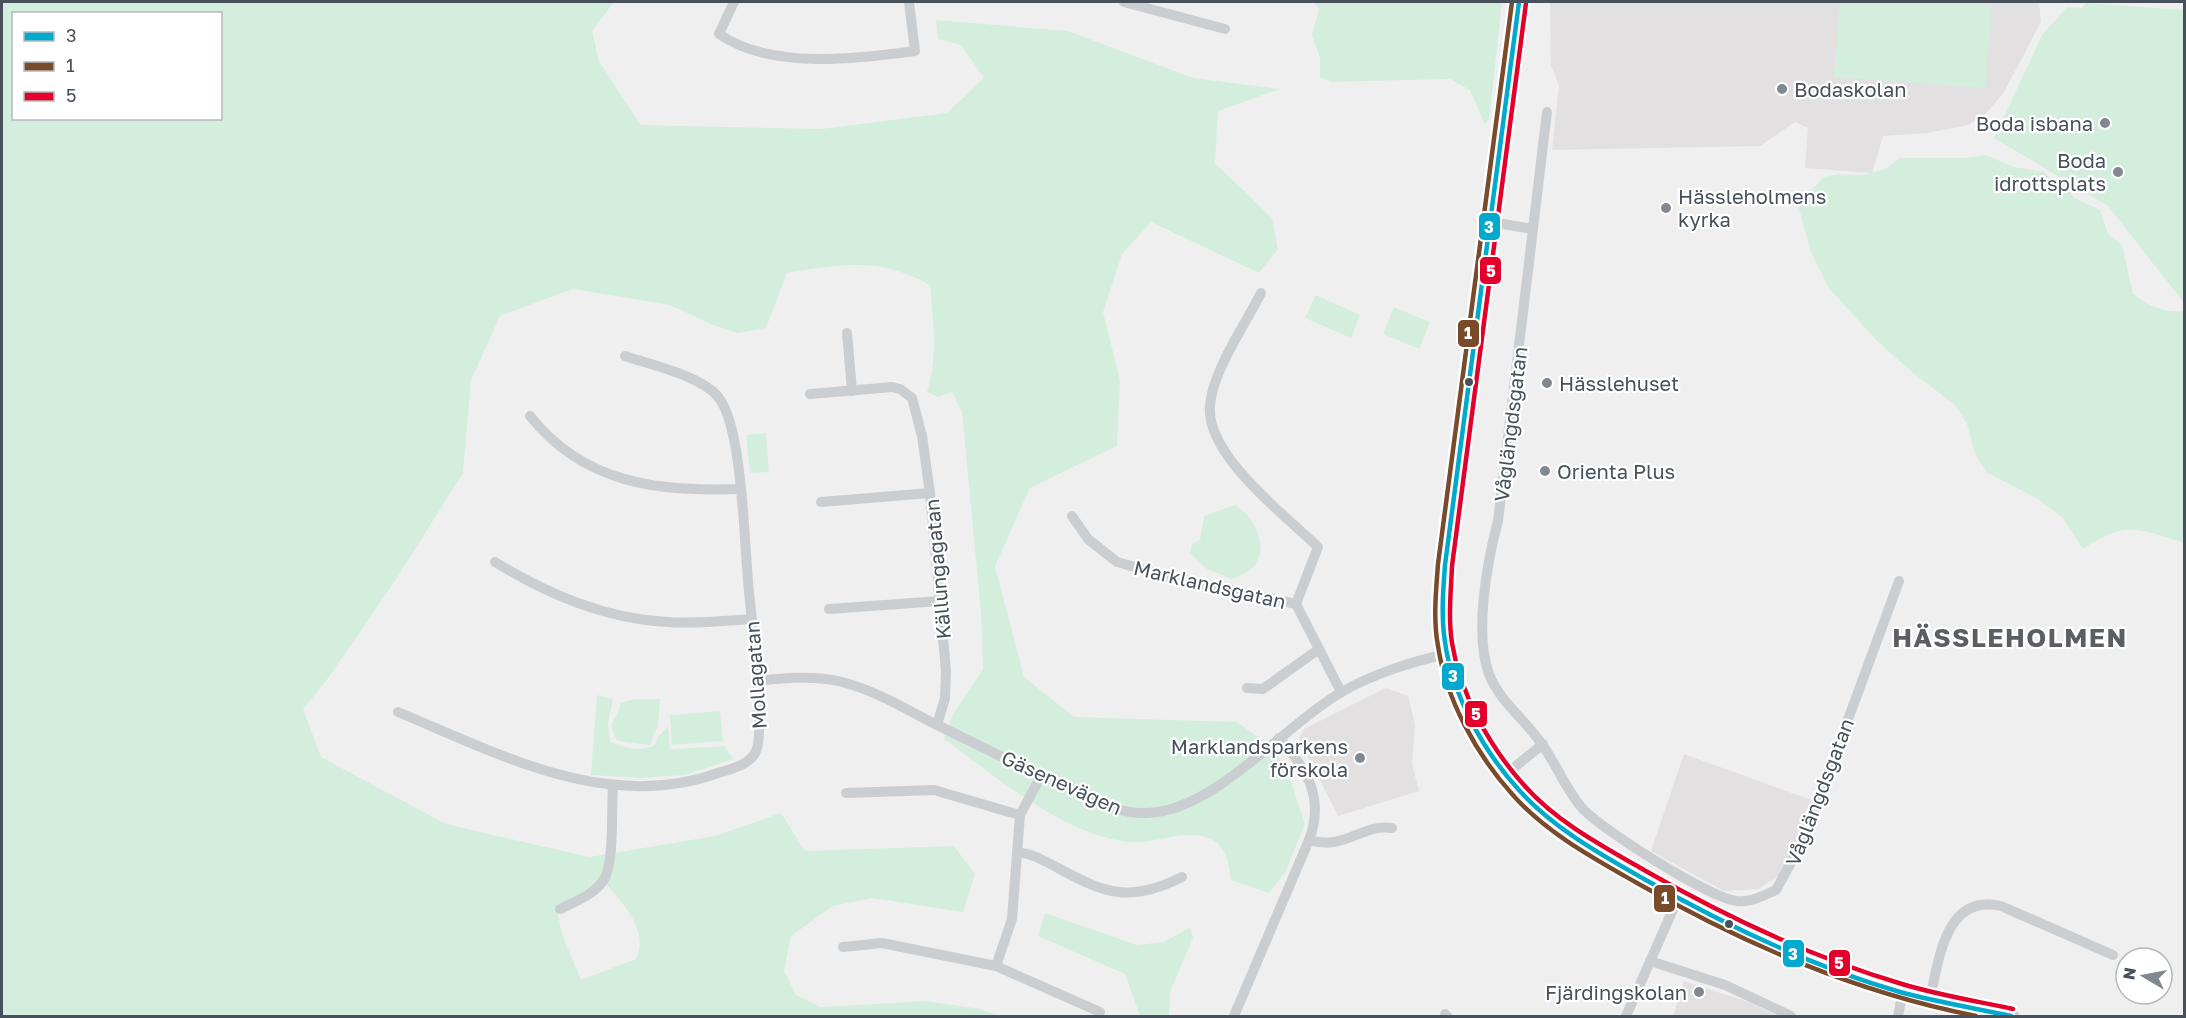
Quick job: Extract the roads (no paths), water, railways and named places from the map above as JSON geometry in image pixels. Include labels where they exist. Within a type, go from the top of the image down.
[{"type":"street","points":[[734,2],[719,34],[751,49],[815,59],[864,58],[915,51],[909,2]]},
{"type":"street","points":[[1124,2],[1225,29]]},
{"type":"street","points":[[1519,2],[1445,565],[1442,619],[1446,654],[1467,711],[1506,774],[1531,803],[1606,858],[1748,934],[1814,962],[1877,984],[1930,999],[2011,1017]]},
{"type":"street","name":"Våglängdsgatan","points":[[1547,112],[1483,629],[1485,658],[1497,690],[1543,744],[1557,765],[1569,790],[1591,818],[1671,870],[1737,901],[1776,890],[1804,839],[1899,581]]},
{"type":"street","points":[[1491,222],[1533,229]]},
{"type":"street","name":"Marklandsgatan","points":[[1261,293],[1220,373],[1209,406],[1217,442],[1235,467],[1318,547],[1296,604],[1341,692]]},
{"type":"street","points":[[810,394],[852,392],[847,333]]},
{"type":"street","name":"Mollagatan","points":[[398,712],[508,758],[613,787],[667,787],[689,783],[744,764],[754,755],[759,742],[756,681],[739,489],[730,419],[718,396],[695,381],[625,357]]},
{"type":"street","name":"Källungagatan","points":[[852,392],[900,389],[912,398],[917,414],[930,493],[946,686],[937,724]]},
{"type":"street","points":[[530,416],[543,433],[585,463],[622,480],[689,491],[739,489]]},
{"type":"street","points":[[821,502],[930,493]]},
{"type":"street","name":"Marklandsgatan","points":[[1072,516],[1088,539],[1117,562],[1171,578],[1296,604]]},
{"type":"street","points":[[495,562],[527,581],[567,598],[623,617],[669,622],[751,619]]},
{"type":"street","points":[[829,609],[940,601]]},
{"type":"street","points":[[1247,688],[1263,688],[1319,649]]},
{"type":"street","name":"Gäsenevägen","points":[[756,681],[790,678],[841,682],[883,697],[1041,776],[1107,806],[1145,813],[1179,808],[1213,789],[1341,692],[1413,662],[1446,654]]},
{"type":"street","points":[[1233,1017],[1308,840],[1316,807],[1312,783],[1279,738]]},
{"type":"street","points":[[1506,774],[1543,744]]},
{"type":"street","points":[[996,966],[1012,919],[1020,815],[1041,776]]},
{"type":"street","points":[[560,909],[583,898],[603,880],[608,863],[613,787]]},
{"type":"street","points":[[846,793],[934,790],[1020,815]]},
{"type":"street","points":[[1308,840],[1336,843],[1383,826],[1392,828]]},
{"type":"street","points":[[1018,853],[1026,853],[1102,891],[1130,894],[1164,886],[1182,877]]},
{"type":"street","points":[[1626,1017],[1678,898]]},
{"type":"street","points":[[1930,999],[1951,924],[1970,908],[1982,903],[2001,906],[2113,955]]},
{"type":"street","points":[[843,947],[882,943],[996,966],[1100,1012]]},
{"type":"street","points":[[1650,961],[1725,984],[1791,1017]]},
{"type":"street","points":[[1898,1017],[1901,1001]]},
{"type":"place","name":"Bodaskolan","points":[[1782,89]]},
{"type":"place","name":"Boda isbana","points":[[2105,123]]},
{"type":"place","name":"Boda idrottsplats","points":[[2118,172]]},
{"type":"place","name":"Hässleholmens kyrka","points":[[1666,208]]},
{"type":"place","name":"Hässlehuset","points":[[1547,383]]},
{"type":"place","name":"Orienta Plus","points":[[1545,471]]},
{"type":"place","name":"Marklandsparkens förskola","points":[[1360,758]]},
{"type":"place","name":"Fjärdingskolan","points":[[1699,992]]},
{"type":"district","name":"HÄSSLEHOLMEN","points":[[2010,637]]}]
